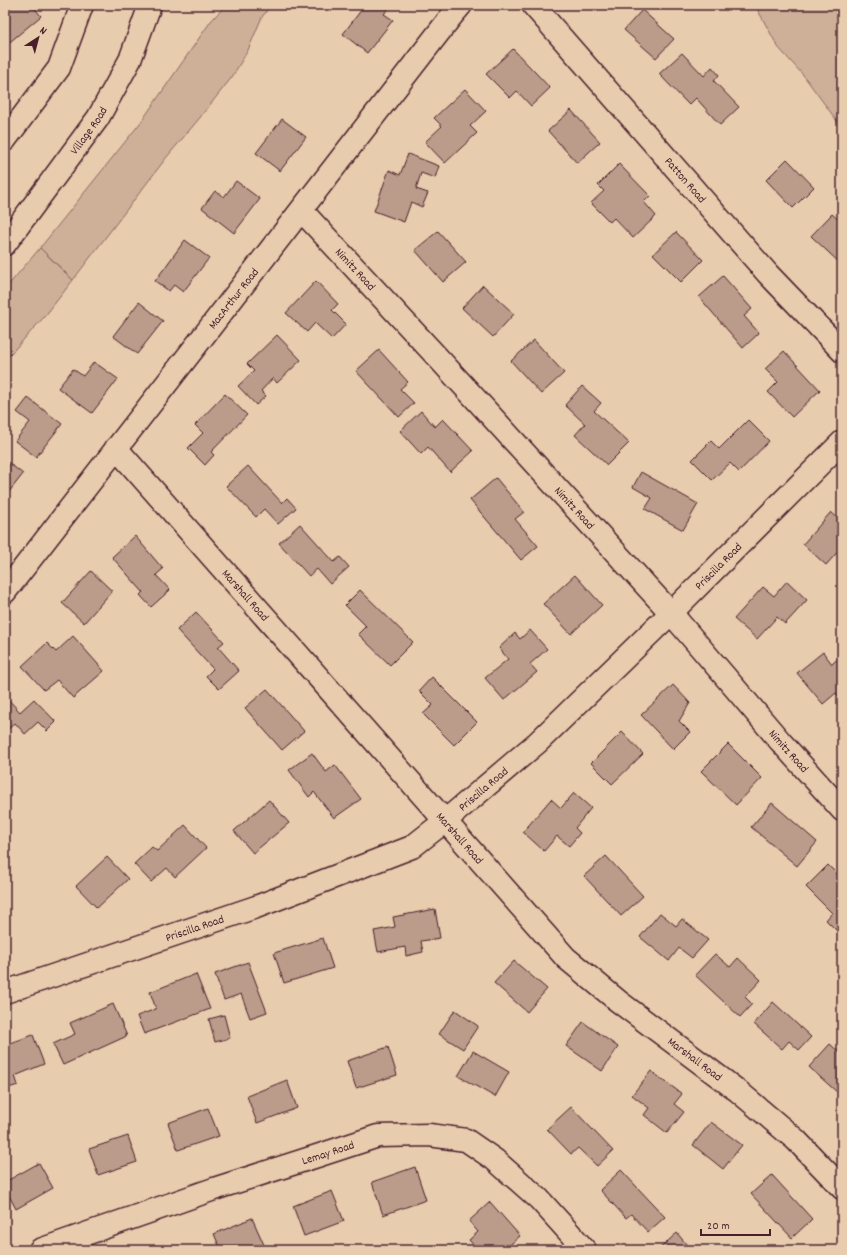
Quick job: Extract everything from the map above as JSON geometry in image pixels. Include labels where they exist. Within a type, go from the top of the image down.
[{"type":"street","points":[[5,140],[59,68],[82,5]]},
{"type":"street","name":"Village Road","points":[[5,244],[98,118],[130,60],[150,5]]},
{"type":"street","name":"MacArthur Road","points":[[5,592],[461,5]]},
{"type":"street","name":"Patton Road","points":[[532,5],[768,274],[842,351]]},
{"type":"street","name":"Nimitz Road","points":[[302,211],[671,613],[780,741],[842,810]]},
{"type":"street","name":"Priscilla Road","points":[[5,992],[256,907],[412,847],[445,822],[538,742],[671,613],[842,442]]},
{"type":"street","name":"Marshall Road","points":[[116,448],[566,958],[618,1001],[738,1091],[796,1140],[842,1188]]},
{"type":"street","name":"Lemay Road","points":[[40,1250],[214,1189],[378,1136],[422,1135],[466,1140],[495,1160],[539,1199],[585,1250]]},
{"type":"shaded area","points":[[227,5],[271,5],[262,17],[248,50],[232,77],[166,158],[73,280],[40,248],[141,122],[211,21]]},
{"type":"shaded area","points":[[755,5],[842,5],[842,128],[804,76],[778,47]]},
{"type":"shaded area","points":[[40,248],[73,280],[45,316],[5,360],[5,289]]},
{"type":"building","points":[[5,5],[32,5],[41,16],[5,46]]},
{"type":"building","points":[[365,5],[391,5],[384,14],[393,20],[367,53],[343,34]]},
{"type":"building","points":[[642,10],[674,39],[656,58],[624,30]]},
{"type":"building","points":[[513,49],[550,88],[531,106],[517,91],[510,98],[486,74]]},
{"type":"building","points":[[682,53],[704,76],[712,67],[719,75],[714,81],[739,107],[720,125],[696,98],[689,105],[659,74]]},
{"type":"building","points":[[465,89],[486,111],[470,126],[477,133],[445,163],[425,142],[442,126],[434,118]]},
{"type":"building","points":[[571,110],[600,142],[577,163],[548,131]]},
{"type":"building","points":[[282,119],[306,137],[280,171],[256,153]]},
{"type":"building","points":[[408,154],[439,166],[435,178],[421,173],[416,189],[428,193],[422,207],[411,202],[404,222],[374,211],[389,170],[400,175]]},
{"type":"building","points":[[787,159],[814,187],[793,208],[766,180]]},
{"type":"building","points":[[619,164],[650,196],[644,202],[656,216],[633,238],[614,218],[610,222],[591,203],[604,191],[598,185]]},
{"type":"building","points":[[236,181],[260,199],[234,233],[202,208],[215,191],[224,197]]},
{"type":"building","points":[[832,214],[842,223],[842,265],[811,236]]},
{"type":"building","points":[[438,231],[466,262],[443,282],[415,250]]},
{"type":"building","points":[[676,232],[703,260],[681,282],[653,254]]},
{"type":"building","points":[[185,240],[209,258],[183,292],[174,285],[169,291],[155,281]]},
{"type":"building","points":[[723,276],[752,309],[744,316],[759,333],[743,348],[699,297]]},
{"type":"building","points":[[316,281],[338,304],[332,310],[346,324],[332,339],[315,323],[307,332],[286,313]]},
{"type":"building","points":[[483,285],[514,314],[493,337],[462,308]]},
{"type":"building","points":[[139,302],[163,321],[137,354],[113,336]]},
{"type":"building","points":[[277,335],[301,360],[277,383],[273,378],[261,391],[266,396],[256,405],[238,386],[254,371],[247,364]]},
{"type":"building","points":[[534,340],[564,373],[541,394],[511,361]]},
{"type":"building","points":[[379,350],[408,382],[400,389],[414,403],[399,417],[356,371]]},
{"type":"building","points":[[784,351],[820,390],[792,417],[768,392],[778,382],[765,369]]},
{"type":"building","points":[[94,362],[118,379],[92,413],[58,388],[73,369],[83,376]]},
{"type":"building","points":[[582,386],[601,403],[594,411],[629,443],[607,465],[575,435],[585,424],[565,405]]},
{"type":"building","points":[[225,394],[247,415],[211,452],[214,455],[205,465],[188,448],[203,433],[195,425]]},
{"type":"building","points":[[28,398],[62,424],[36,457],[15,441],[30,422],[17,412]]},
{"type":"building","points":[[421,411],[435,427],[443,419],[473,451],[450,472],[428,447],[421,454],[400,431]]},
{"type":"building","points":[[748,420],[769,441],[739,472],[730,463],[712,480],[692,460],[711,441],[719,449]]},
{"type":"building","points":[[5,460],[23,474],[5,497]]},
{"type":"building","points":[[248,466],[282,503],[287,498],[296,508],[278,524],[264,509],[256,517],[226,486]]},
{"type":"building","points":[[641,472],[698,504],[683,530],[645,509],[652,498],[633,487]]},
{"type":"building","points":[[496,478],[524,512],[515,519],[538,546],[521,560],[470,500]]},
{"type":"building","points":[[831,512],[842,522],[842,547],[826,565],[803,544]]},
{"type":"building","points":[[300,524],[334,562],[340,557],[349,567],[330,584],[317,569],[309,576],[279,543]]},
{"type":"building","points":[[135,536],[163,569],[156,575],[170,590],[151,607],[140,595],[143,592],[112,557]]},
{"type":"building","points":[[91,571],[112,591],[84,623],[62,603]]},
{"type":"building","points":[[575,575],[602,605],[571,634],[543,604]]},
{"type":"building","points":[[787,581],[807,600],[785,624],[777,617],[757,639],[734,619],[763,587],[774,596]]},
{"type":"building","points":[[360,590],[413,642],[390,665],[358,634],[366,626],[345,605]]},
{"type":"building","points":[[196,612],[224,642],[218,647],[239,671],[219,689],[206,676],[213,669],[177,630]]},
{"type":"building","points":[[530,630],[547,649],[530,664],[537,672],[504,700],[485,678],[508,659],[499,648],[515,633],[520,639]]},
{"type":"building","points":[[73,636],[104,671],[73,698],[57,680],[44,690],[22,666],[47,643],[56,652]]},
{"type":"building","points":[[823,652],[832,664],[842,655],[842,700],[836,693],[823,704],[797,673]]},
{"type":"building","points":[[432,677],[477,722],[454,745],[423,714],[433,705],[419,691]]},
{"type":"building","points":[[673,685],[690,703],[679,721],[690,732],[673,749],[641,715]]},
{"type":"building","points":[[267,689],[304,731],[282,750],[245,708]]},
{"type":"building","points":[[5,696],[20,712],[34,699],[56,722],[47,731],[38,722],[25,734],[15,723],[5,732]]},
{"type":"building","points":[[622,732],[643,754],[612,784],[591,763]]},
{"type":"building","points":[[728,744],[762,778],[736,805],[701,771]]},
{"type":"building","points":[[312,753],[326,772],[335,765],[361,799],[334,818],[314,792],[309,797],[289,770]]},
{"type":"building","points":[[574,793],[591,808],[575,828],[580,833],[569,846],[557,836],[544,851],[523,832],[551,799],[561,808]]},
{"type":"building","points":[[269,800],[289,823],[253,853],[234,831]]},
{"type":"building","points":[[772,803],[817,842],[797,866],[751,827]]},
{"type":"building","points":[[185,825],[206,848],[175,877],[167,868],[151,882],[134,864],[152,847],[157,851]]},
{"type":"building","points":[[606,856],[643,896],[621,916],[584,876]]},
{"type":"building","points":[[107,857],[128,879],[97,908],[76,886]]},
{"type":"building","points":[[828,865],[842,879],[842,924],[836,930],[826,920],[832,913],[806,887]]},
{"type":"building","points":[[435,909],[440,938],[421,941],[423,952],[406,956],[405,947],[378,952],[374,931],[395,927],[393,917]]},
{"type":"building","points":[[660,913],[676,926],[682,919],[708,940],[692,958],[679,948],[669,961],[640,937]]},
{"type":"building","points":[[323,938],[333,968],[284,983],[274,953]]},
{"type":"building","points":[[715,954],[730,967],[738,958],[761,980],[745,997],[752,1004],[740,1017],[695,975]]},
{"type":"building","points":[[514,961],[547,989],[527,1012],[494,983]]},
{"type":"building","points":[[248,962],[267,1012],[250,1018],[241,994],[224,1000],[215,974]]},
{"type":"building","points":[[196,974],[210,1009],[144,1034],[137,1016],[156,1009],[150,992]]},
{"type":"building","points":[[773,1002],[811,1037],[799,1050],[789,1041],[782,1049],[754,1024]]},
{"type":"building","points":[[113,1004],[127,1036],[63,1065],[53,1044],[75,1034],[70,1023]]},
{"type":"building","points":[[455,1010],[478,1026],[463,1049],[439,1034]]},
{"type":"building","points":[[224,1015],[230,1038],[215,1042],[209,1019]]},
{"type":"building","points":[[583,1022],[618,1047],[602,1071],[566,1046]]},
{"type":"building","points":[[33,1035],[44,1064],[15,1076],[18,1085],[5,1089],[5,1045]]},
{"type":"building","points":[[830,1044],[842,1055],[842,1088],[838,1093],[809,1067]]},
{"type":"building","points":[[388,1047],[397,1075],[356,1088],[347,1061]]},
{"type":"building","points":[[473,1051],[509,1072],[495,1097],[458,1076]]},
{"type":"building","points":[[651,1071],[682,1094],[674,1104],[684,1112],[667,1133],[644,1115],[649,1108],[632,1095]]},
{"type":"building","points":[[287,1080],[297,1108],[257,1123],[247,1096]]},
{"type":"building","points":[[571,1107],[613,1151],[597,1166],[578,1148],[571,1154],[547,1129]]},
{"type":"building","points":[[208,1108],[219,1136],[178,1150],[168,1123]]},
{"type":"building","points":[[711,1122],[742,1145],[723,1169],[693,1145]]},
{"type":"building","points":[[128,1136],[137,1162],[98,1175],[89,1149]]},
{"type":"building","points":[[39,1163],[53,1188],[16,1209],[5,1188],[5,1182]]},
{"type":"building","points":[[415,1167],[426,1200],[383,1215],[372,1182]]},
{"type":"building","points":[[621,1170],[665,1217],[648,1232],[631,1214],[626,1218],[600,1190]]},
{"type":"building","points":[[772,1175],[812,1219],[792,1238],[751,1194]]},
{"type":"building","points":[[332,1191],[344,1221],[304,1236],[293,1206]]},
{"type":"building","points":[[490,1202],[520,1236],[504,1250],[494,1250],[490,1245],[484,1250],[478,1250],[469,1240],[478,1232],[469,1221]]},
{"type":"building","points":[[252,1218],[265,1247],[257,1250],[221,1250],[214,1234]]},
{"type":"building","points":[[677,1233],[691,1250],[658,1250]]},
{"type":"building","points":[[178,1246],[179,1250],[165,1250]]}]
